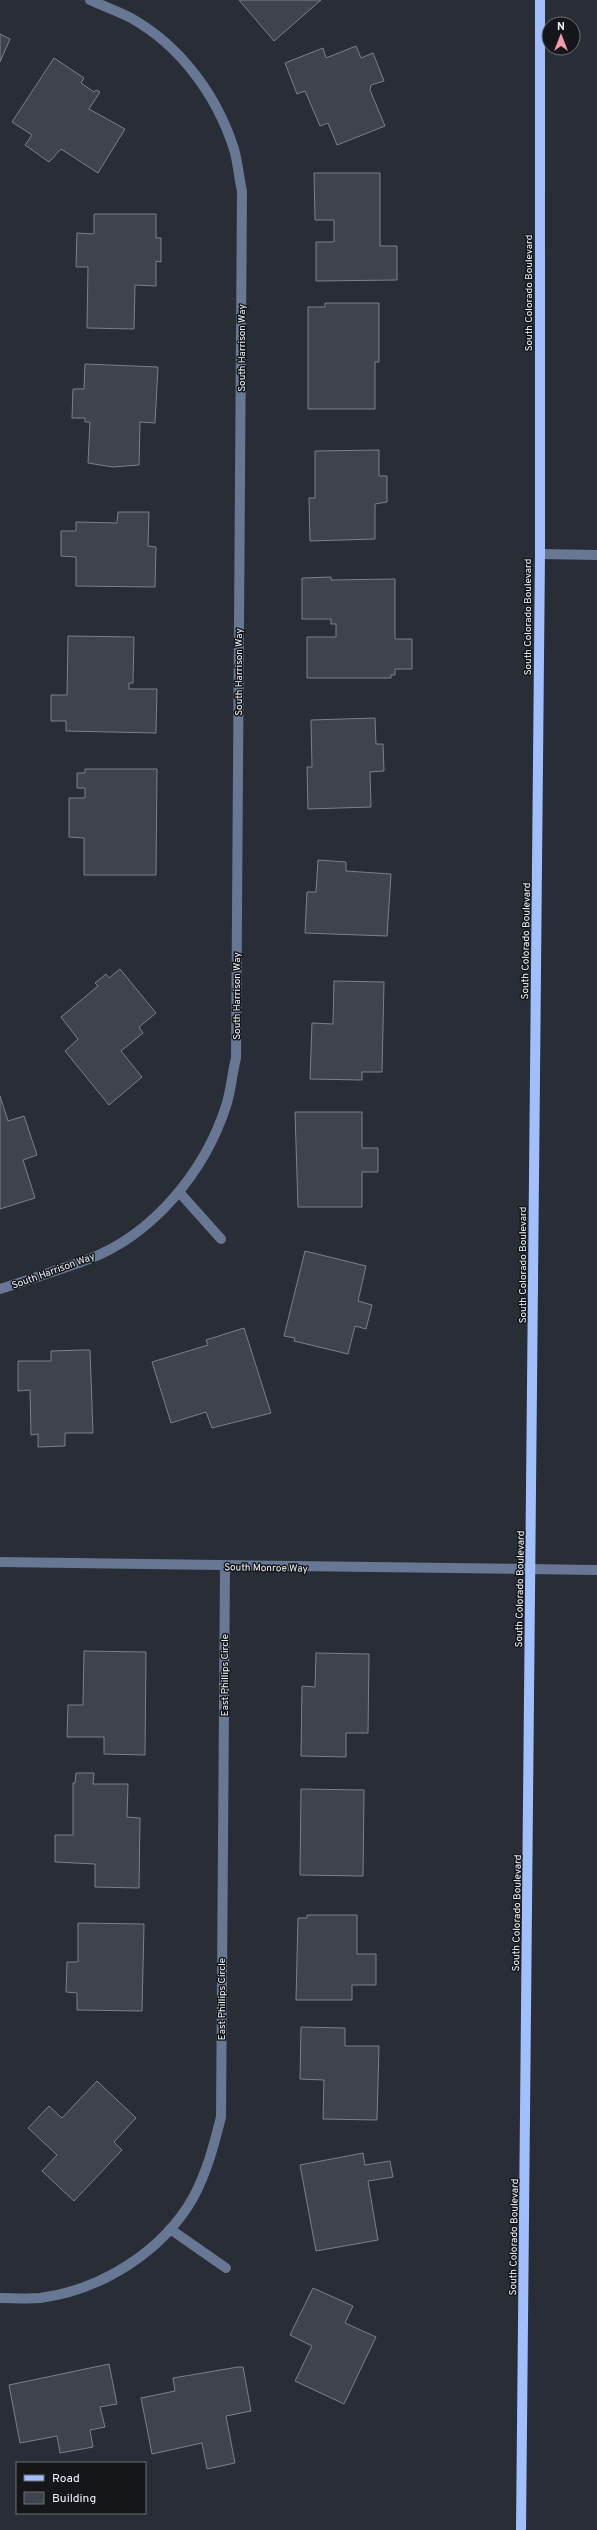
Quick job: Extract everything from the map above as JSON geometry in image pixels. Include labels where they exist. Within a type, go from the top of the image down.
[{"type":"main road","name":"South Colorado Boulevard","points":[[521,2530],[540,554],[540,0]]},
{"type":"street","name":"South Harrison Way","points":[[0,1289],[90,1258],[131,1235],[179,1192],[208,1149],[226,1105],[236,1058],[242,191],[234,150],[220,111],[198,76],[169,45],[132,18],[90,0]]},
{"type":"street","points":[[540,554],[597,555]]},
{"type":"street","points":[[179,1192],[221,1239]]},
{"type":"street","name":"South Monroe Way","points":[[0,1562],[597,1570]]},
{"type":"street","name":"East Phillips Circle","points":[[0,2298],[39,2298],[81,2288],[121,2270],[150,2249],[170,2229],[196,2191],[212,2156],[220,2117],[225,1566]]},
{"type":"street","points":[[170,2229],[226,2268]]},
{"type":"building","points":[[239,0],[321,0],[274,41]]},
{"type":"building","points":[[0,34],[10,39],[0,62]]},
{"type":"building","points":[[356,46],[361,58],[373,53],[384,81],[371,85],[370,90],[385,126],[337,145],[328,123],[320,126],[305,91],[297,94],[285,63],[323,48],[326,58]]},
{"type":"building","points":[[54,58],[84,78],[81,83],[94,92],[96,90],[100,92],[89,109],[125,129],[98,173],[61,149],[49,162],[25,145],[32,135],[12,122]]},
{"type":"building","points":[[314,173],[380,173],[380,246],[397,246],[397,280],[316,281],[316,242],[334,242],[334,220],[315,220]]},
{"type":"building","points":[[94,214],[156,214],[156,238],[161,238],[161,262],[156,261],[156,286],[135,285],[134,329],[87,328],[88,267],[76,267],[77,233],[94,234]]},
{"type":"building","points":[[325,303],[379,303],[379,362],[375,362],[375,409],[308,409],[308,307],[325,307]]},
{"type":"building","points":[[85,364],[158,367],[155,423],[140,422],[139,465],[113,467],[88,463],[90,422],[85,422],[85,418],[72,418],[73,389],[84,389]]},
{"type":"building","points":[[379,450],[379,476],[387,476],[387,502],[375,504],[375,539],[310,541],[309,498],[315,498],[315,451]]},
{"type":"building","points":[[118,512],[149,512],[148,546],[156,547],[155,587],[76,586],[76,557],[61,556],[61,531],[76,531],[76,522],[117,523]]},
{"type":"building","points":[[331,577],[331,580],[395,579],[395,639],[412,639],[412,669],[395,669],[395,675],[391,675],[391,678],[307,678],[307,637],[336,637],[336,624],[331,624],[331,619],[302,619],[302,578]]},
{"type":"building","points":[[68,636],[134,637],[133,683],[129,683],[129,689],[157,689],[156,733],[66,731],[66,721],[51,721],[51,695],[67,695]]},
{"type":"building","points":[[375,718],[376,744],[383,744],[384,771],[370,772],[371,807],[308,809],[307,767],[312,767],[311,720]]},
{"type":"building","points":[[85,769],[157,769],[156,875],[84,875],[84,838],[69,837],[69,798],[85,798],[85,788],[77,788],[77,773],[85,773]]},
{"type":"building","points":[[318,860],[346,862],[346,871],[391,874],[387,936],[305,933],[307,892],[316,892]]},
{"type":"building","points":[[120,969],[156,1013],[139,1027],[143,1033],[121,1051],[142,1077],[109,1105],[65,1051],[78,1039],[61,1017],[98,986],[95,983],[106,974],[109,978]]},
{"type":"building","points":[[334,981],[384,982],[382,1072],[362,1072],[362,1080],[310,1079],[312,1023],[333,1024]]},
{"type":"building","points":[[0,1096],[8,1121],[24,1116],[37,1155],[23,1160],[35,1198],[0,1209]]},
{"type":"building","points":[[295,1112],[362,1112],[362,1148],[378,1148],[378,1172],[362,1172],[362,1207],[298,1207]]},
{"type":"building","points":[[305,1251],[366,1266],[358,1301],[372,1305],[366,1329],[355,1326],[348,1354],[294,1341],[295,1338],[284,1336]]},
{"type":"building","points":[[244,1328],[271,1413],[212,1428],[206,1412],[171,1423],[152,1362],[208,1345],[206,1340]]},
{"type":"building","points":[[90,1350],[93,1433],[65,1433],[65,1446],[38,1447],[38,1434],[31,1435],[30,1390],[18,1391],[18,1361],[51,1361],[51,1351]]},
{"type":"building","points":[[84,1651],[146,1652],[145,1755],[104,1754],[104,1737],[67,1737],[68,1705],[83,1705]]},
{"type":"building","points":[[316,1653],[369,1654],[368,1733],[346,1733],[346,1757],[301,1756],[302,1686],[315,1687]]},
{"type":"building","points":[[76,1773],[94,1773],[93,1784],[128,1784],[127,1817],[140,1818],[139,1888],[95,1887],[95,1864],[55,1862],[55,1835],[73,1835],[73,1783],[75,1783]]},
{"type":"building","points":[[301,1789],[364,1790],[363,1876],[300,1875]]},
{"type":"building","points":[[307,1915],[357,1915],[357,1954],[376,1954],[376,1985],[352,1985],[352,2000],[296,2000],[298,1918],[307,1918]]},
{"type":"building","points":[[78,1923],[144,1924],[142,2011],[77,2010],[77,1993],[66,1992],[67,1962],[78,1962]]},
{"type":"building","points":[[301,2027],[345,2028],[345,2046],[379,2046],[377,2120],[323,2119],[324,2080],[300,2079]]},
{"type":"building","points":[[97,2081],[136,2118],[114,2142],[122,2150],[74,2201],[42,2171],[57,2155],[28,2128],[49,2106],[62,2118]]},
{"type":"building","points":[[363,2153],[365,2165],[390,2161],[393,2177],[368,2181],[378,2240],[316,2251],[300,2165]]},
{"type":"building","points":[[313,2288],[353,2306],[345,2323],[376,2337],[344,2404],[295,2381],[312,2346],[290,2335]]},
{"type":"building","points":[[109,2364],[117,2404],[100,2407],[105,2427],[90,2430],[93,2447],[60,2453],[57,2436],[20,2443],[9,2385]]},
{"type":"building","points":[[243,2367],[251,2411],[226,2416],[235,2463],[207,2469],[202,2443],[152,2454],[141,2398],[175,2391],[173,2378]]}]
